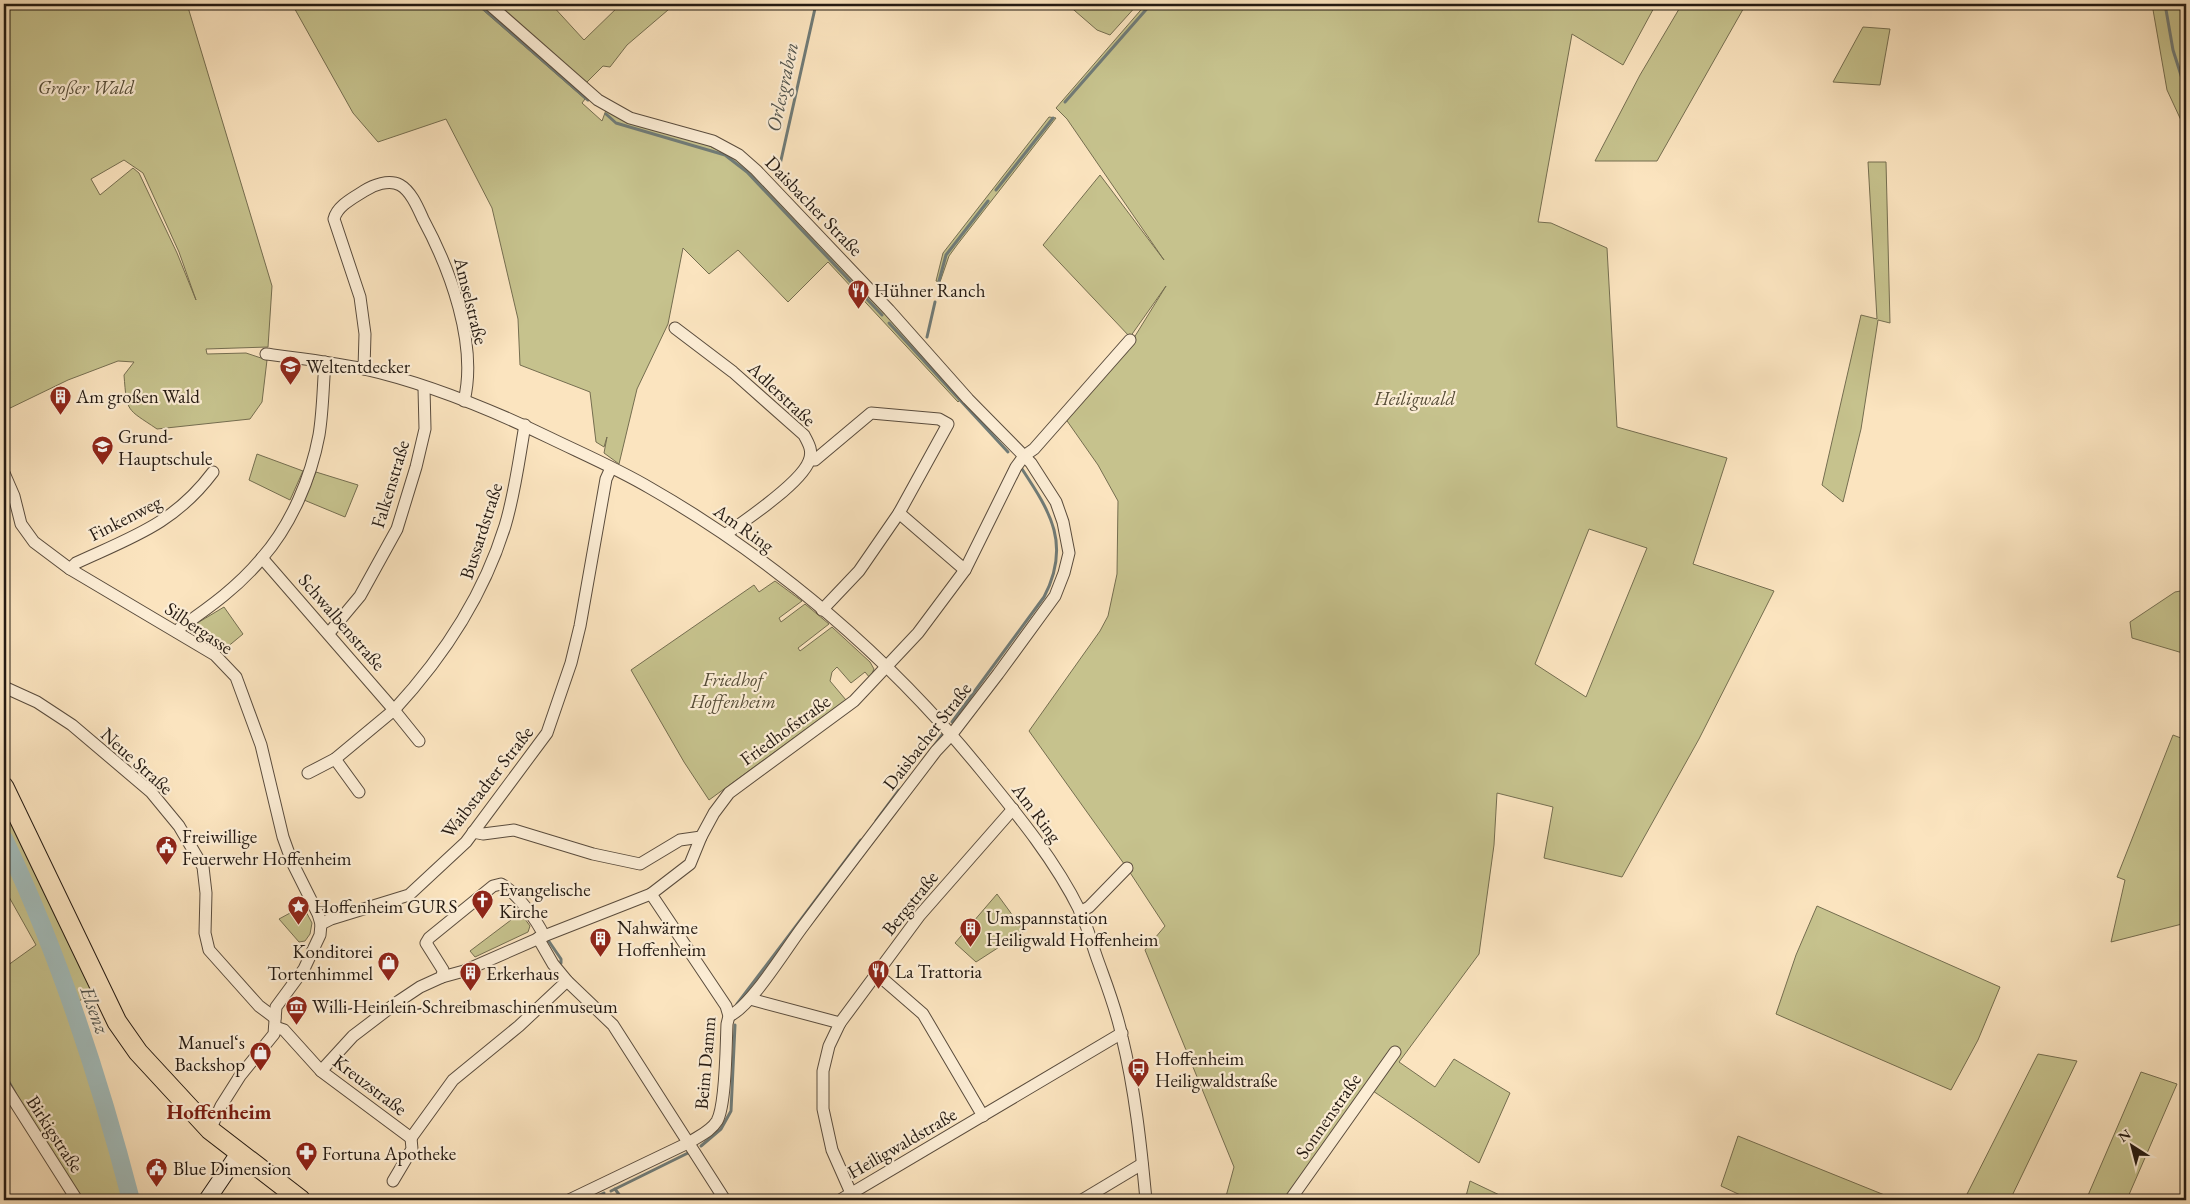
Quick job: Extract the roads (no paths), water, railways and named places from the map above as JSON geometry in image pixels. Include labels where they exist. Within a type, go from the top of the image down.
[{"type":"main road","points":[[4,787],[117,1022],[138,1052],[210,1130],[301,1200]]},
{"type":"main road","points":[[208,1200],[239,1153]]},
{"type":"street","name":"Daisbacher Straße","points":[[489,4],[598,100],[630,118],[713,141],[739,156],[756,170],[1031,463],[1056,502],[1063,522],[1069,553],[1055,596],[750,999],[738,1012],[729,1016]]},
{"type":"street","name":"Amselstraße","points":[[364,369],[366,334],[360,297],[334,219],[339,209],[362,192],[391,182],[404,189],[415,204],[445,262],[457,299],[468,359],[469,383],[464,401]]},
{"type":"street","name":"Adlerstraße","points":[[675,328],[733,372],[804,435],[810,446],[810,460]]},
{"type":"street","points":[[1024,456],[1034,449],[1130,340]]},
{"type":"street","name":"Am Ring","points":[[266,354],[364,369],[464,401],[525,425],[611,468],[650,488],[726,534],[822,610],[886,666],[952,734],[1013,809],[1048,858],[1080,912],[1122,1033],[1132,1082],[1146,1200]]},
{"type":"street","points":[[177,632],[180,627],[229,592],[262,558],[282,528],[300,495],[313,461],[319,433],[325,362]]},
{"type":"street","name":"Falkenstraße","points":[[329,633],[360,596],[398,529],[425,429],[424,388]]},
{"type":"street","points":[[726,534],[763,508],[803,471],[810,460],[816,460],[871,413],[940,420],[948,424],[898,513],[859,571],[822,610]]},
{"type":"street","name":"Bussardstraße","points":[[308,773],[335,759],[394,710],[422,680],[442,654],[481,589],[505,524],[515,486],[525,425]]},
{"type":"street","name":"Friedhofstraße","points":[[321,1071],[353,1036],[398,1001],[442,977],[464,971],[541,937],[651,894],[690,864],[701,837],[714,813],[730,793],[854,701],[918,633],[965,570],[1016,467],[1024,456]]},
{"type":"street","name":"Waibstadter Straße","points":[[321,924],[331,919],[409,895],[466,842],[547,733],[571,663],[580,626],[606,479],[611,468]]},
{"type":"street","name":"Finkenweg","points":[[70,569],[76,562],[156,526],[185,504],[213,472]]},
{"type":"street","name":"Silbergasse","points":[[4,473],[14,496],[21,524],[34,542],[70,569],[216,655],[236,678],[261,744],[283,837],[292,862],[318,914],[321,924]]},
{"type":"street","points":[[898,513],[965,570]]},
{"type":"street","name":"Schwalbenstraße","points":[[262,558],[394,710]]},
{"type":"street","name":"Neue Straße","points":[[4,687],[37,702],[72,726],[151,792],[179,826],[203,867],[206,893],[205,933],[209,950],[275,1022]]},
{"type":"street","points":[[394,710],[419,741]]},
{"type":"street","points":[[335,759],[359,792]]},
{"type":"street","name":"Bergstraße","points":[[851,1193],[832,1150],[823,1109],[823,1071],[830,1046],[840,1023],[920,915],[1013,809]]},
{"type":"street","points":[[473,832],[484,834],[514,830],[594,854],[640,864],[680,840],[701,837]]},
{"type":"street","points":[[1080,912],[1090,908],[1127,868]]},
{"type":"street","points":[[442,977],[443,970],[426,943],[429,938],[493,886],[501,884],[509,888],[540,928],[541,937],[553,964],[567,981],[612,1025],[726,1200]]},
{"type":"street","name":"Beim Damm","points":[[569,1200],[690,1142],[708,1131],[717,1120],[721,1106],[729,1016],[722,999],[651,894]]},
{"type":"street","points":[[210,1130],[221,1106],[240,1076],[274,1034],[276,1007],[304,969],[320,935],[321,924]]},
{"type":"street","name":"Heiligwaldstraße","points":[[877,974],[923,1014],[983,1116]]},
{"type":"street","points":[[411,1138],[453,1080],[519,1026],[567,981]]},
{"type":"street","points":[[750,999],[840,1023]]},
{"type":"street","name":"Kreuzstraße","points":[[275,1022],[321,1071],[411,1138],[412,1149],[393,1181]]},
{"type":"street","name":"Heiligwaldstraße","points":[[840,1200],[1122,1033]]},
{"type":"street","name":"Sonnenstraße","points":[[1290,1200],[1395,1052]]},
{"type":"street","name":"Birkigstraße","points":[[4,1085],[77,1200]]},
{"type":"street","points":[[1082,1200],[1142,1164]]},
{"type":"waterway","points":[[478,4],[588,100]]},
{"type":"waterway","name":"Orlesgraben","points":[[777,178],[816,4]]},
{"type":"waterway","points":[[1065,102],[1151,4]]},
{"type":"waterway","points":[[2165,4],[2173,50],[2186,91]]},
{"type":"waterway","points":[[606,114],[616,123],[725,155],[747,172],[882,315]]},
{"type":"waterway","points":[[996,190],[1053,118]]},
{"type":"waterway","points":[[939,281],[946,255],[988,201]]},
{"type":"waterway","points":[[927,337],[935,302]]},
{"type":"waterway","points":[[889,323],[1008,452]]},
{"type":"waterway","points":[[952,722],[1044,597],[1052,578],[1057,545],[1054,530],[1049,515],[1022,469]]},
{"type":"waterway","points":[[934,746],[942,735]]},
{"type":"waterway","points":[[876,821],[899,790]]},
{"type":"waterway","name":"Elsenz","points":[[4,839],[43,927],[76,1016],[119,1154],[131,1200]]},
{"type":"waterway","points":[[737,1004],[861,840]]},
{"type":"waterway","points":[[548,940],[561,959],[561,963]]},
{"type":"waterway","points":[[701,1146],[721,1129],[731,1111],[735,1025]]},
{"type":"waterway","points":[[4,1073],[15,1093]]},
{"type":"waterway","points":[[611,1191],[688,1153]]},
{"type":"waterway","points":[[615,1189],[623,1200]]},
{"type":"waterway","points":[[589,1200],[604,1193]]},
{"type":"place","name":"Hühner Ranch","points":[[858,309]]},
{"type":"place","name":"Weltentdecker","points":[[290,385]]},
{"type":"place","name":"Am großen Wald","points":[[60,415]]},
{"type":"place","name":"Grund- Hauptschule","points":[[102,466]]},
{"type":"place","name":"Freiwillige Feuerwehr Hoffenheim","points":[[166,866]]},
{"type":"place","name":"Evangelische Kirche","points":[[483,919]]},
{"type":"place","name":"Hoffenheim GURS","points":[[298,925]]},
{"type":"place","name":"Umspannstation Heiligwald Hoffenheim","points":[[970,947]]},
{"type":"place","name":"Nahwärme Hoffenheim","points":[[601,957]]},
{"type":"place","name":"Konditorei Tortenhimmel","points":[[389,981]]},
{"type":"place","name":"La Trattoria","points":[[879,990]]},
{"type":"place","name":"Erkerhaus","points":[[470,992]]},
{"type":"place","name":"Willi-Heinlein-Schreibmaschinenmuseum","points":[[296,1025]]},
{"type":"place","name":"Manuel‘s Backshop","points":[[261,1072]]},
{"type":"place","name":"Hoffenheim Heiligwaldstraße","points":[[1139,1088]]},
{"type":"place","name":"Fortuna Apotheke","points":[[306,1172]]},
{"type":"place","name":"Blue Dimension","points":[[157,1187]]},
{"type":"district","name":"Hoffenheim","points":[[219,1111]]},
{"type":"park label","name":"Großer Wald","points":[[86,87]]},
{"type":"park label","name":"Heiligwald","points":[[1415,398]]},
{"type":"park label","name":"Friedhof Hoffenheim","points":[[733,690]]}]
